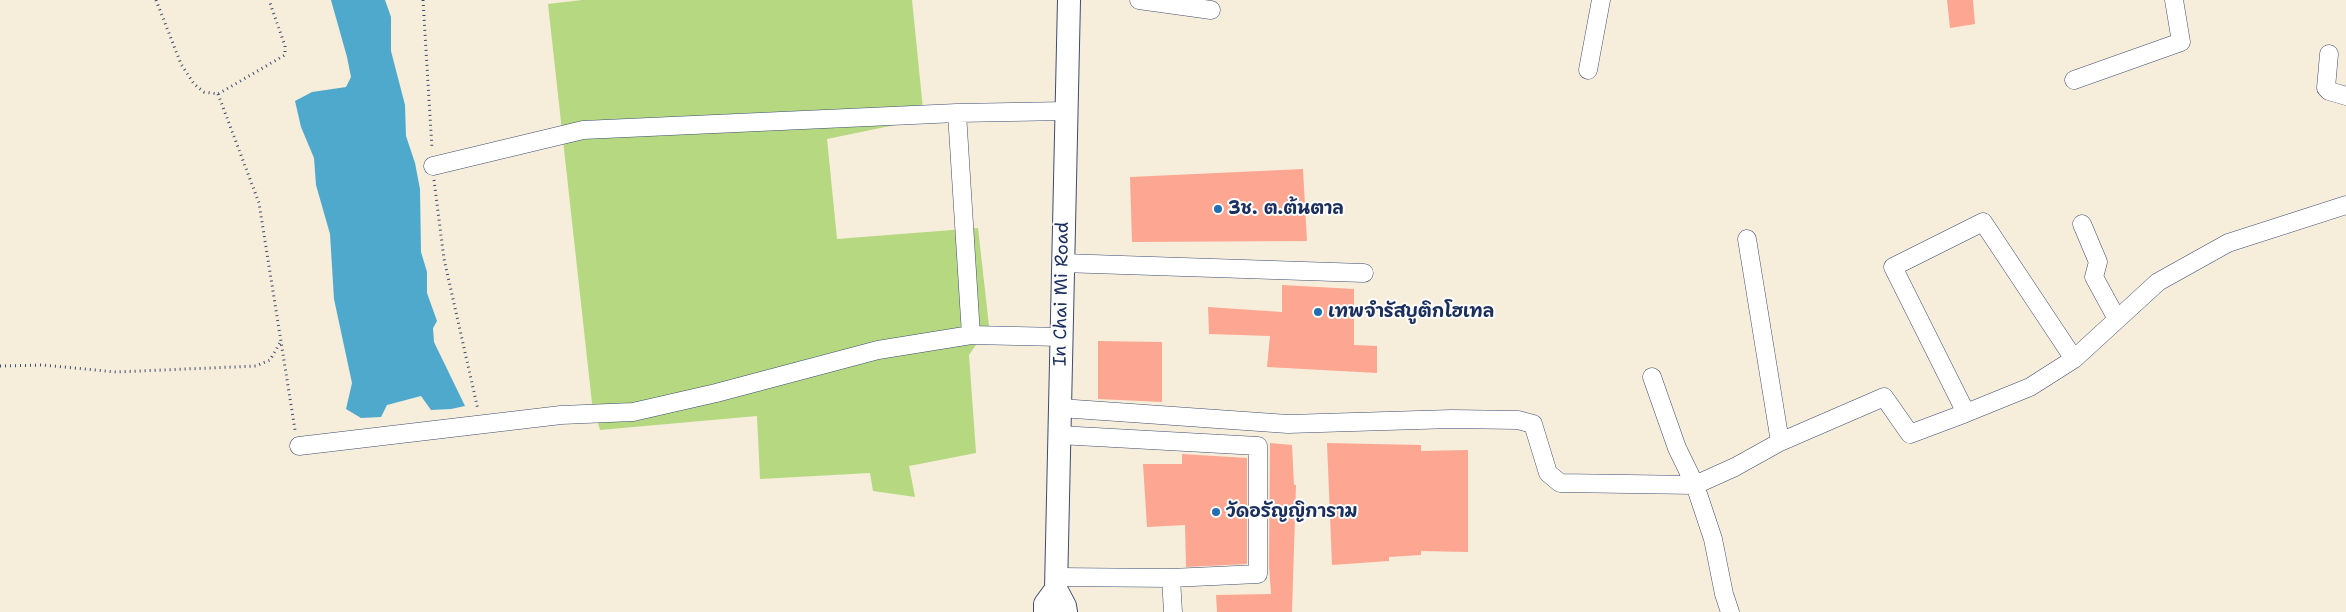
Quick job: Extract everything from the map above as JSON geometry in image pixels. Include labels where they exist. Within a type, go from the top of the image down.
[{"type":"main road","name":"In Chai Mi Road","points":[[1057,583],[1062,263],[1069,0]]},
{"type":"main road","points":[[1045,612],[1045,604],[1057,583]]},
{"type":"main road","points":[[1057,583],[1066,606],[1066,612]]},
{"type":"street","points":[[1139,0],[1211,10]]},
{"type":"street","points":[[1588,70],[1601,0]]},
{"type":"street","points":[[2074,80],[2181,42],[2174,0]]},
{"type":"street","points":[[2329,54],[2326,88],[2329,91],[2346,96]]},
{"type":"street","points":[[433,166],[583,130],[957,113],[1066,111]]},
{"type":"street","points":[[957,113],[971,335]]},
{"type":"street","points":[[1060,408],[1288,424],[1452,418],[1518,420],[1533,424],[1548,473],[1560,483],[1694,485],[1780,442],[1884,397],[1910,434],[2030,387],[2074,359],[2158,282],[2228,243],[2346,205]]},
{"type":"street","points":[[1966,413],[1893,267],[1937,244],[1983,222],[2074,359]]},
{"type":"street","points":[[2082,224],[2098,262],[2094,277],[2117,319]]},
{"type":"street","points":[[1747,239],[1780,442]]},
{"type":"street","points":[[1062,263],[1364,273]]},
{"type":"street","points":[[299,446],[562,415],[633,412],[716,393],[878,350],[971,335],[1061,337]]},
{"type":"street","points":[[1652,377],[1677,448],[1694,485],[1713,539],[1730,612]]},
{"type":"street","points":[[1057,583],[1258,574],[1258,446],[1059,435]]},
{"type":"street","points":[[1172,578],[1173,612]]},
{"type":"path","points":[[156,0],[181,64],[199,88],[204,92],[218,94],[285,55],[285,46],[269,0]]},
{"type":"path","points":[[423,0],[433,166],[444,259],[481,426]]},
{"type":"path","points":[[218,94],[258,203],[299,446]]},
{"type":"path","points":[[0,366],[43,366],[116,372],[256,366],[270,360],[281,342]]},
{"type":"green space","points":[[582,0],[912,0],[924,119],[827,139],[837,239],[978,228],[989,326],[969,355],[976,453],[909,466],[915,497],[873,491],[870,473],[760,479],[757,416],[600,430],[592,403],[548,4]]},
{"type":"water","points":[[331,0],[385,0],[391,17],[391,51],[405,105],[406,136],[415,163],[420,189],[421,252],[427,272],[427,293],[437,321],[433,328],[434,342],[465,406],[431,410],[421,396],[387,405],[381,417],[361,418],[346,409],[352,383],[334,299],[330,234],[316,185],[314,158],[301,127],[295,101],[312,92],[346,87],[351,77]]},
{"type":"building","points":[[1947,0],[1973,0],[1975,24],[1950,28]]},
{"type":"building","name":"3ช. ต.ต้นตาล","points":[[1303,169],[1307,241],[1132,242],[1130,177]]},
{"type":"building","points":[[1282,285],[1354,289],[1354,345],[1377,346],[1377,373],[1267,367],[1270,336],[1209,334],[1208,307],[1282,312]]},
{"type":"building","points":[[1098,341],[1162,342],[1162,402],[1098,399]]},
{"type":"building","points":[[1270,443],[1292,445],[1294,485],[1296,485],[1292,612],[1217,612],[1216,595],[1271,594],[1269,565]]},
{"type":"building","points":[[1327,443],[1421,445],[1421,451],[1468,450],[1468,552],[1421,551],[1421,555],[1389,557],[1389,561],[1332,565]]},
{"type":"building","name":"วัดอรัญญิการาม","points":[[1182,454],[1247,458],[1247,564],[1186,567],[1185,525],[1147,527],[1143,464],[1182,464]]},
{"type":"place","name":"3ช. ต.ต้นตาล","points":[[1218,209]]},
{"type":"place","name":"เทพจำรัสบูติกโฮเทล","points":[[1318,312]]},
{"type":"place","name":"วัดอรัญญิการาม","points":[[1216,512]]}]
